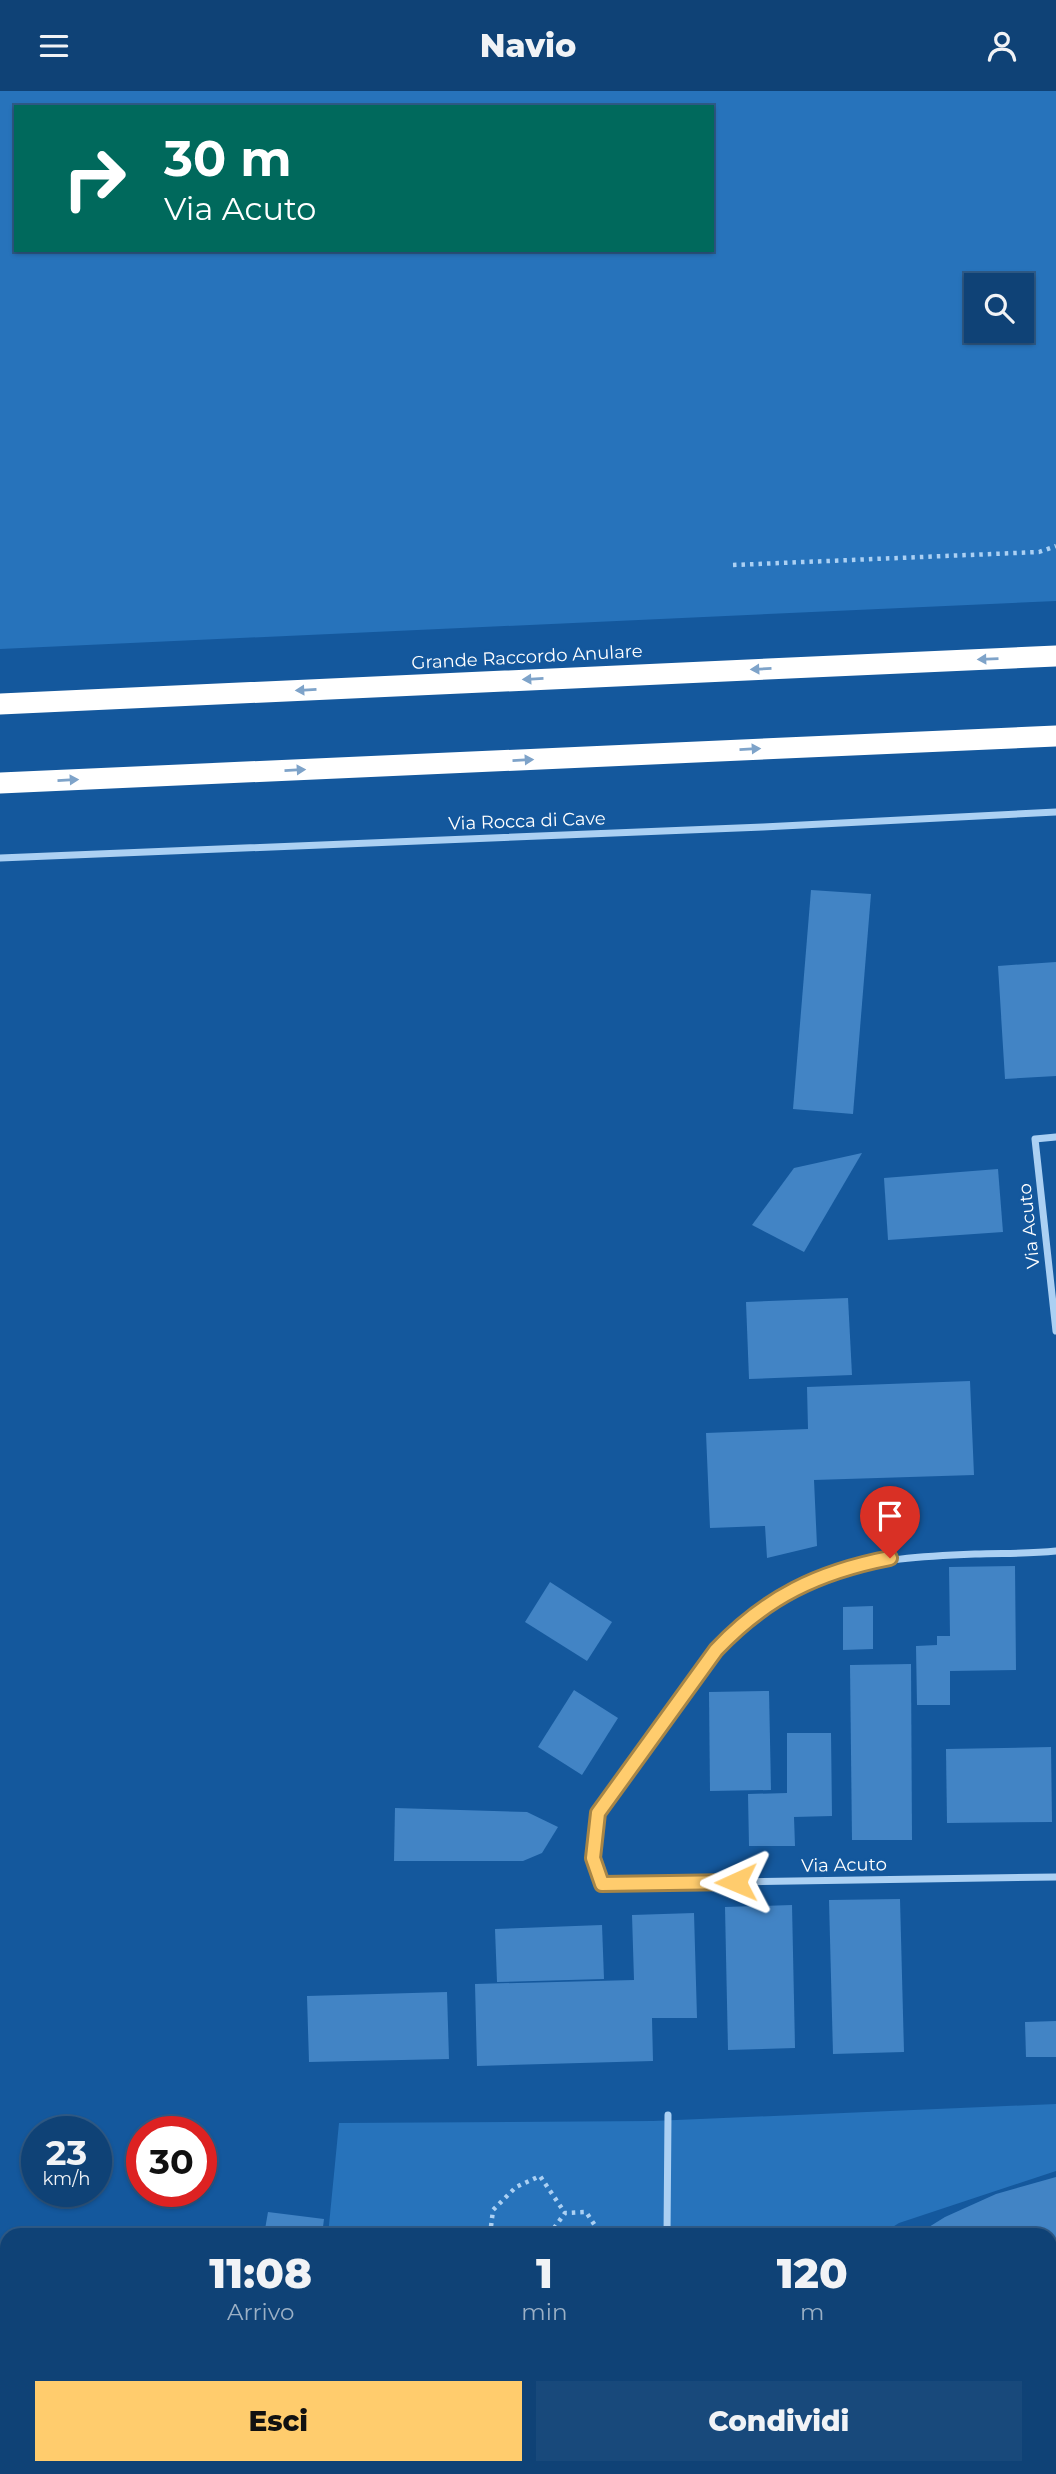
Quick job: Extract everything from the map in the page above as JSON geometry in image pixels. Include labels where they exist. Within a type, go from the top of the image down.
[{"type":"highway","name":"Grande Raccordo Anulare","points":[[0,704],[1056,656]]},
{"type":"highway","points":[[0,783],[1056,736]]},
{"type":"street","name":"Via Rocca di Cave","points":[[0,858],[749,828],[1056,811]]},
{"type":"street","name":"Via Acuto","points":[[1056,1137],[1035,1139],[1056,1331]]},
{"type":"street","name":"Via Acuto","points":[[1056,1551],[877,1561],[822,1575],[766,1605],[716,1650],[598,1813],[593,1858],[602,1884],[1056,1877]]},
{"type":"street","points":[[667,2228],[668,2115]]},
{"type":"path","points":[[733,565],[1039,552],[1056,546]]},
{"type":"path","points":[[491,2228],[493,2210],[516,2186],[540,2176],[565,2213]]},
{"type":"path","points":[[565,2213],[586,2212],[596,2228]]},
{"type":"path","points":[[554,2228],[565,2213]]},
{"type":"shaded area","points":[[0,91],[1056,91],[1056,601],[0,649]]},
{"type":"shaded area","points":[[1056,2104],[1056,2171],[899,2223],[891,2228],[329,2228],[339,2123],[653,2121]]},
{"type":"building","points":[[811,890],[871,894],[853,1114],[793,1109]]},
{"type":"building","points":[[1056,962],[1056,1076],[1005,1079],[998,966]]},
{"type":"building","points":[[862,1153],[804,1252],[752,1225],[794,1168]]},
{"type":"building","points":[[998,1169],[1003,1232],[888,1240],[884,1178]]},
{"type":"building","points":[[848,1298],[852,1375],[749,1379],[746,1302]]},
{"type":"building","points":[[970,1381],[974,1475],[814,1480],[817,1546],[767,1558],[765,1526],[710,1528],[706,1433],[808,1429],[807,1387]]},
{"type":"building","points":[[1015,1566],[1016,1670],[950,1671],[950,1705],[917,1705],[916,1646],[937,1645],[937,1636],[950,1636],[949,1567]]},
{"type":"building","points":[[550,1582],[612,1622],[587,1661],[525,1622]]},
{"type":"building","points":[[873,1606],[873,1649],[843,1650],[843,1607]]},
{"type":"building","points":[[911,1664],[912,1840],[852,1840],[850,1665]]},
{"type":"building","points":[[574,1690],[618,1718],[582,1775],[538,1747]]},
{"type":"building","points":[[769,1691],[771,1790],[710,1791],[709,1692]]},
{"type":"building","points":[[787,1733],[831,1733],[832,1816],[794,1817],[795,1846],[749,1846],[748,1794],[787,1793]]},
{"type":"building","points":[[1051,1747],[1052,1822],[947,1823],[946,1749]]},
{"type":"building","points":[[395,1808],[527,1812],[558,1827],[542,1853],[523,1861],[394,1861]]},
{"type":"building","points":[[900,1899],[904,2052],[833,2054],[829,1900]]},
{"type":"building","points":[[792,1905],[795,2048],[728,2050],[725,1907]]},
{"type":"building","points":[[694,1913],[697,2018],[652,2018],[653,2061],[477,2066],[475,1984],[634,1980],[632,1915]]},
{"type":"building","points":[[602,1925],[604,1979],[497,1982],[495,1929]]},
{"type":"building","points":[[447,1992],[449,2059],[309,2062],[307,1996]]},
{"type":"building","points":[[1056,2021],[1056,2057],[1026,2057],[1025,2022]]},
{"type":"building","points":[[1056,2177],[1056,2228],[927,2228],[945,2217],[996,2194]]},
{"type":"building","points":[[268,2212],[324,2219],[323,2228],[265,2228]]},
{"type":"route","points":[[736,1882],[602,1884],[593,1858],[598,1813],[716,1650],[734,1631],[766,1605],[798,1586],[822,1575],[890,1558]]}]
